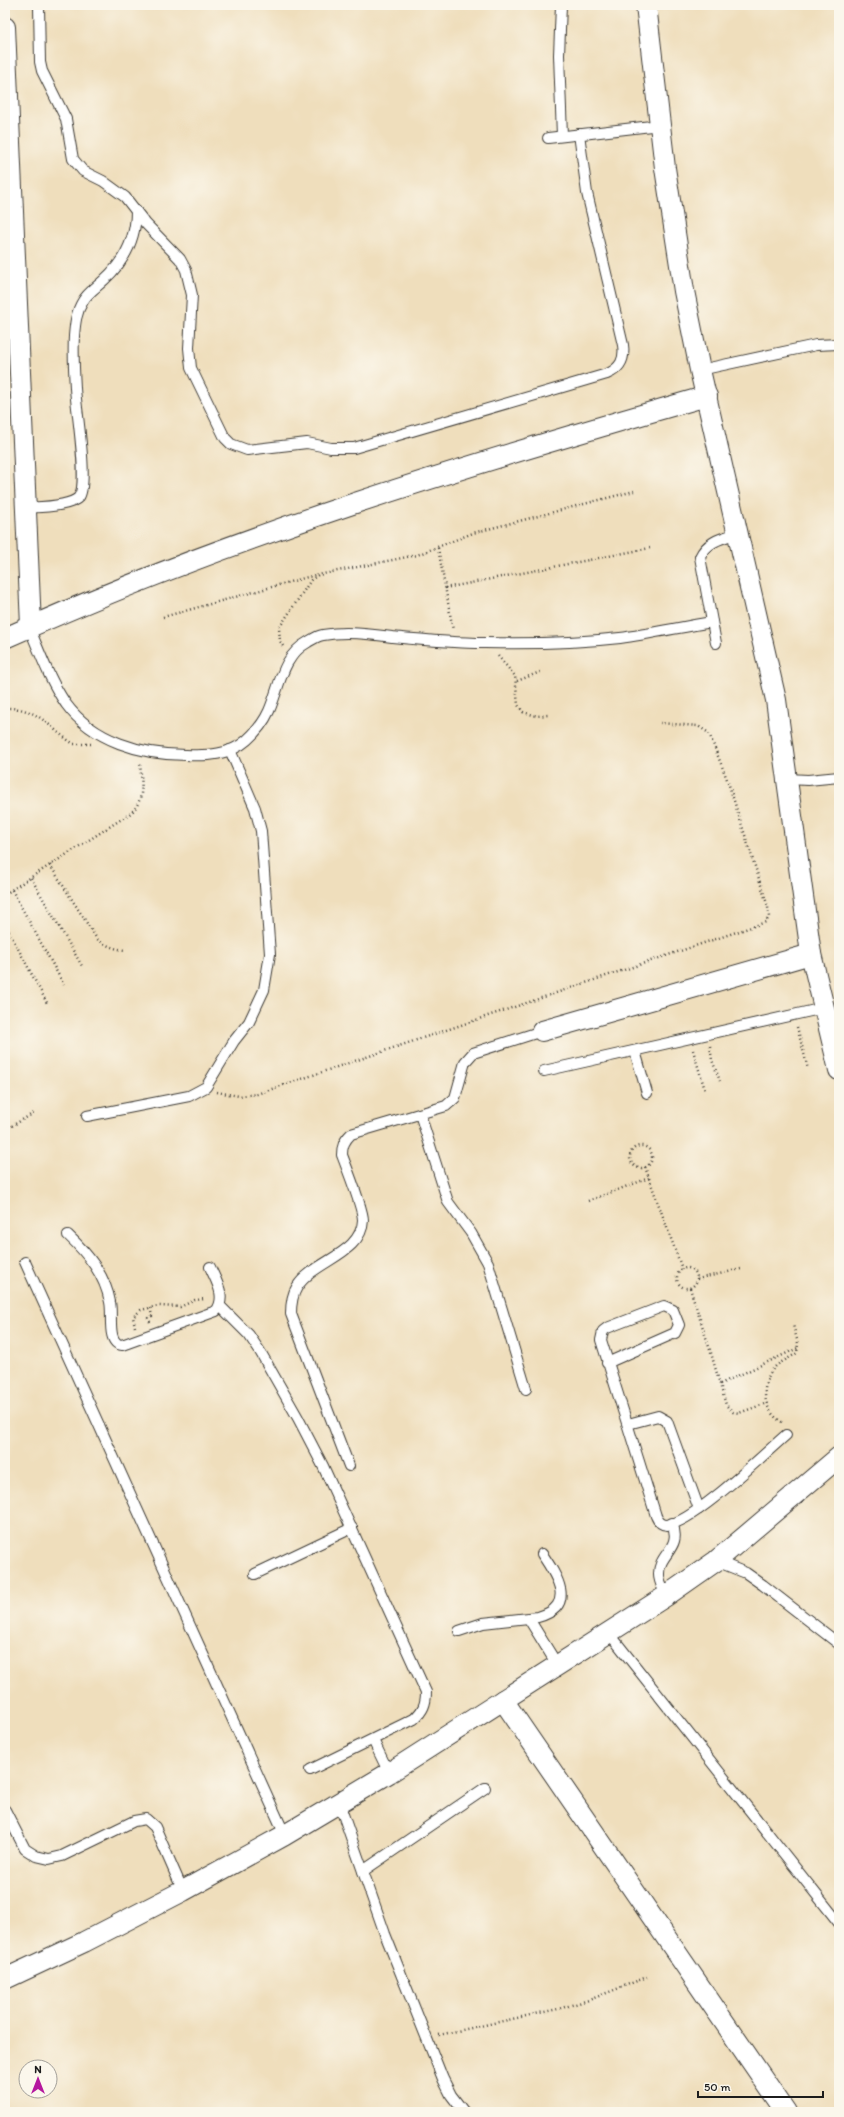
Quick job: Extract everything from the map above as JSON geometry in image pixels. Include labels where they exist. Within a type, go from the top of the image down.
[{"type":"street","points":[[646,5],[674,230],[700,370],[776,700],[811,954],[839,1070]]},
{"type":"street","points":[[5,26],[30,627]]},
{"type":"street","points":[[5,638],[191,561],[361,501],[532,446],[707,396]]},
{"type":"street","points":[[542,1031],[811,954]]},
{"type":"street","points":[[5,1979],[84,1942],[184,1891],[389,1773],[609,1633],[716,1561],[839,1457]]},
{"type":"street","points":[[503,1700],[786,2112]]},
{"type":"lane","points":[[39,5],[40,62],[42,71],[66,120],[73,159],[83,171],[114,188],[173,249],[186,270],[192,295],[188,348],[191,368],[228,441],[239,448],[247,450],[307,443],[332,448],[354,448],[608,374],[620,366],[623,360],[623,345],[589,201],[579,134]]},
{"type":"lane","points":[[562,5],[560,55],[562,136]]},
{"type":"lane","points":[[548,138],[660,125]]},
{"type":"lane","points":[[26,508],[72,502],[79,497],[82,489],[83,472],[75,388],[74,360],[74,338],[78,311],[90,292],[110,275],[120,264],[134,237],[136,210]]},
{"type":"lane","points":[[134,237],[153,230]]},
{"type":"lane","points":[[700,370],[816,345],[839,344]]},
{"type":"lane","points":[[716,643],[700,557],[703,550],[709,544],[738,533]]},
{"type":"lane","points":[[30,627],[54,685],[67,706],[84,723],[104,736],[139,750],[174,755],[212,755],[230,750],[247,740],[260,727],[269,710],[287,662],[301,646],[320,636],[342,633],[484,643],[580,641],[620,638],[712,622]]},
{"type":"lane","points":[[87,1116],[189,1096],[206,1087],[257,1007],[268,972],[270,954],[261,831],[256,808],[230,750]]},
{"type":"lane","points":[[787,779],[808,780],[839,777]]},
{"type":"lane","points":[[544,1071],[824,1008]]},
{"type":"lane","points":[[349,1466],[294,1327],[291,1314],[292,1300],[297,1288],[305,1277],[356,1240],[362,1230],[363,1218],[342,1155],[342,1147],[345,1140],[351,1134],[446,1106],[455,1098],[464,1062],[473,1054],[542,1031]]},
{"type":"lane","points":[[635,1051],[647,1093]]},
{"type":"lane","points":[[420,1114],[448,1202],[471,1233],[488,1263],[526,1389]]},
{"type":"lane","points":[[68,1235],[92,1260],[106,1288],[110,1302],[114,1342],[122,1346],[216,1310],[220,1306],[222,1299],[210,1268]]},
{"type":"lane","points":[[25,1262],[285,1834]]},
{"type":"lane","points":[[220,1306],[245,1330],[261,1353],[312,1446],[352,1528],[426,1692],[426,1702],[422,1712],[414,1719],[310,1770]]},
{"type":"lane","points":[[608,1363],[675,1333],[679,1325],[673,1310],[664,1306],[603,1331],[601,1340],[608,1363],[628,1424],[658,1521],[668,1525],[699,1509],[786,1435]]},
{"type":"lane","points":[[628,1424],[658,1416],[666,1421],[699,1509]]},
{"type":"lane","points":[[666,1596],[659,1577],[659,1570],[662,1562],[674,1544],[675,1530],[672,1523]]},
{"type":"lane","points":[[255,1574],[352,1528]]},
{"type":"lane","points":[[459,1631],[483,1623],[529,1619],[547,1615],[555,1609],[560,1600],[562,1589],[558,1579],[542,1554]]},
{"type":"lane","points":[[716,1561],[746,1573],[839,1644]]},
{"type":"lane","points":[[529,1619],[558,1666]]},
{"type":"lane","points":[[609,1633],[839,1923]]},
{"type":"lane","points":[[373,1740],[389,1773]]},
{"type":"lane","points":[[362,1871],[485,1788]]},
{"type":"lane","points":[[339,1803],[362,1871],[426,2037],[446,2084],[464,2112]]},
{"type":"lane","points":[[5,1810],[25,1849],[36,1856],[49,1859],[62,1856],[134,1821],[146,1819],[156,1827],[184,1891]]},
{"type":"path","points":[[163,617],[318,575],[417,555],[473,533],[634,491]]},
{"type":"path","points":[[438,548],[455,642]]},
{"type":"path","points":[[445,588],[650,548]]},
{"type":"path","points":[[293,655],[280,641],[279,628],[310,580],[318,575]]},
{"type":"path","points":[[484,643],[507,666],[517,681],[516,696],[518,705],[523,712],[537,716],[548,715]]},
{"type":"path","points":[[517,681],[540,672]]},
{"type":"path","points":[[5,708],[31,712],[47,722],[74,744],[86,746],[104,736]]},
{"type":"path","points":[[206,1087],[239,1096],[257,1094],[766,922],[769,917],[768,907],[728,782],[709,733],[698,726],[660,724]]},
{"type":"path","points":[[5,894],[132,813],[142,799],[139,750]]},
{"type":"path","points":[[50,865],[97,939],[106,946],[126,950]]},
{"type":"path","points":[[31,878],[82,966]]},
{"type":"path","points":[[12,890],[64,985]]},
{"type":"path","points":[[5,924],[47,1003]]},
{"type":"path","points":[[794,1015],[808,1069]]},
{"type":"path","points":[[711,1034],[712,1060],[720,1081]]},
{"type":"path","points":[[689,1038],[705,1090]]},
{"type":"path","points":[[5,1130],[34,1113]]},
{"type":"path","points":[[644,1146],[651,1152],[651,1161],[645,1167],[636,1166],[630,1159],[632,1151],[636,1147],[644,1146]]},
{"type":"path","points":[[645,1167],[682,1269]]},
{"type":"path","points":[[588,1201],[649,1178]]},
{"type":"path","points":[[686,1268],[694,1271],[697,1279],[694,1286],[690,1288],[681,1287],[677,1280],[679,1272],[682,1269],[686,1268]]},
{"type":"path","points":[[697,1279],[741,1269]]},
{"type":"path","points":[[690,1288],[726,1405],[734,1412],[744,1412],[766,1403]]},
{"type":"path","points":[[131,1342],[135,1328],[133,1317],[141,1310],[158,1306],[180,1307],[195,1300],[202,1299],[220,1306]]},
{"type":"path","points":[[786,1435],[786,1425],[769,1411],[766,1403],[765,1388],[769,1376],[776,1367],[797,1353],[799,1348],[792,1325]]},
{"type":"path","points":[[720,1384],[799,1348]]},
{"type":"path","points":[[426,2037],[558,2009],[589,2000],[647,1977]]}]
